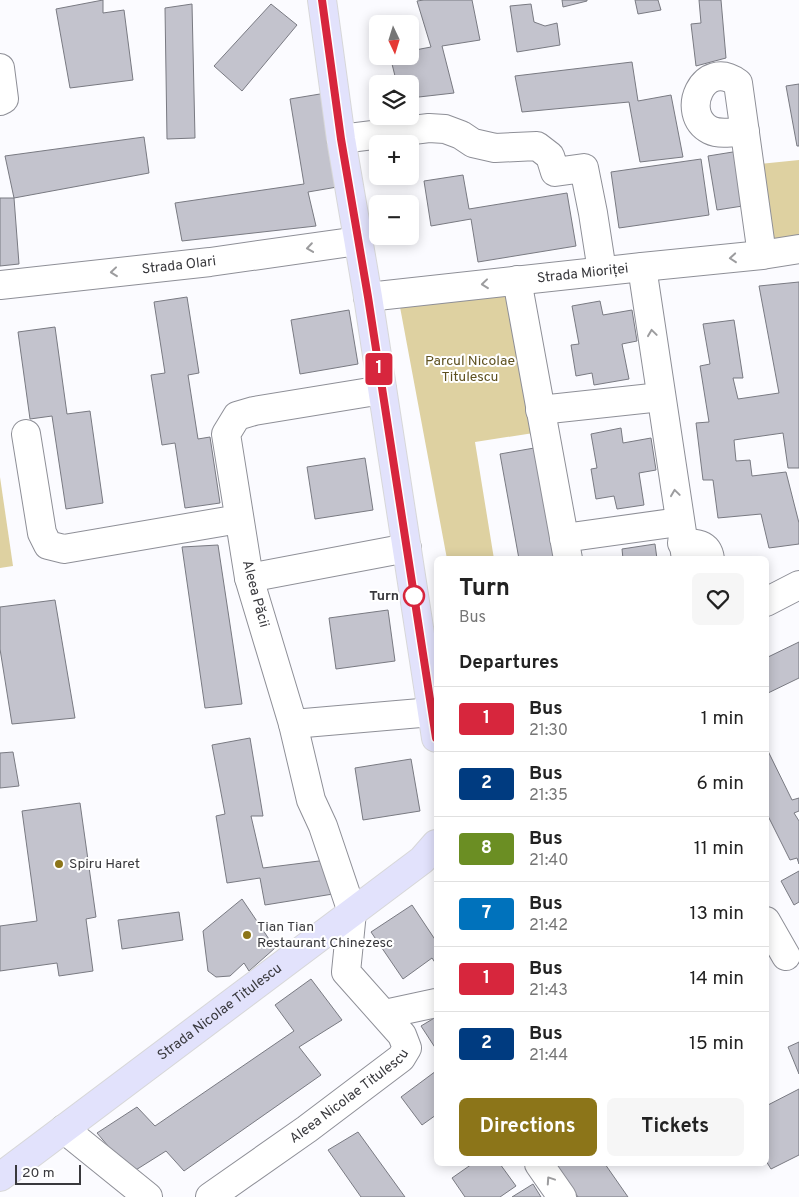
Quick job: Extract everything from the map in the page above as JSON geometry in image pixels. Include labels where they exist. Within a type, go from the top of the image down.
[{"type":"main road","points":[[322,0],[341,139],[368,297],[434,725]]},
{"type":"main road","name":"Strada Nicolae Titulescu","points":[[0,1177],[422,860],[434,846]]},
{"type":"street","points":[[0,68],[4,99],[0,101]]},
{"type":"street","points":[[341,139],[428,128],[445,129],[462,135],[472,143],[494,148],[537,146],[550,156],[555,172],[584,168],[602,271]]},
{"type":"street","points":[[745,131],[762,255]]},
{"type":"street","name":"Strada Olari","points":[[0,285],[210,262],[358,241]]},
{"type":"street","name":"Strada Mioriței","points":[[368,297],[799,250]]},
{"type":"street","points":[[642,266],[682,541]]},
{"type":"street","points":[[517,280],[566,549],[682,541],[704,546],[710,556]]},
{"type":"street","name":"Aleea Păcii","points":[[352,912],[323,826],[311,800],[293,724],[249,578],[226,434],[237,416],[254,411],[382,390]]},
{"type":"street","points":[[540,410],[661,397]]},
{"type":"street","points":[[26,434],[42,533],[48,545],[64,549],[239,519]]},
{"type":"street","points":[[249,578],[407,548]]},
{"type":"street","points":[[769,600],[799,585]]},
{"type":"street","points":[[293,724],[434,725]]},
{"type":"street","name":"Aleea Nicolae Titulescu","points":[[210,1197],[307,1129],[401,1058],[406,1048],[402,1036],[385,1014],[346,972],[352,912]]},
{"type":"street","points":[[769,927],[784,957]]},
{"type":"street","points":[[385,1014],[434,1003]]},
{"type":"street","points":[[64,1129],[148,1197]]},
{"type":"street","points":[[540,1166],[562,1197]]},
{"type":"green space","points":[[799,160],[799,237],[770,241],[759,164]]},
{"type":"green space","name":"Parcul Nicolae Titulescu","points":[[514,290],[540,432],[475,442],[494,556],[446,556],[400,307]]},
{"type":"green space","points":[[0,477],[13,566],[0,568]]},
{"type":"building","points":[[103,0],[103,13],[124,10],[133,80],[70,88],[56,9]]},
{"type":"building","points":[[472,0],[480,40],[442,46],[454,93],[419,97],[419,75],[395,75],[392,65],[419,65],[419,49],[431,47],[417,1]]},
{"type":"building","points":[[562,0],[587,0],[587,1],[563,7]]},
{"type":"building","points":[[635,0],[658,0],[661,10],[638,14]]},
{"type":"building","points":[[699,0],[721,0],[726,58],[696,66],[691,24],[701,23]]},
{"type":"building","points":[[192,4],[195,138],[167,139],[165,8]]},
{"type":"building","points":[[271,4],[297,25],[242,91],[214,66]]},
{"type":"building","points":[[531,4],[534,22],[545,26],[557,23],[560,45],[517,52],[510,6]]},
{"type":"building","points":[[632,62],[638,101],[671,95],[683,157],[640,162],[629,102],[522,112],[515,76]]},
{"type":"building","points":[[799,84],[799,146],[797,146],[786,86]]},
{"type":"building","points":[[326,93],[343,186],[308,192],[316,226],[182,241],[175,203],[304,184],[290,99]]},
{"type":"building","points":[[144,137],[149,173],[14,198],[5,156]]},
{"type":"building","points":[[739,151],[749,205],[717,210],[708,156]]},
{"type":"building","points":[[701,159],[709,215],[619,228],[611,172]]},
{"type":"building","points":[[463,175],[469,209],[567,193],[576,246],[478,262],[471,219],[431,226],[424,181]]},
{"type":"building","points":[[0,198],[14,198],[19,264],[0,266]]},
{"type":"building","points":[[799,282],[799,468],[788,468],[783,433],[734,440],[736,461],[750,460],[752,476],[786,472],[799,523],[799,544],[769,548],[761,514],[718,518],[713,480],[703,480],[696,423],[709,422],[700,366],[710,364],[703,324],[734,320],[743,378],[733,378],[738,399],[779,393],[759,286]]},
{"type":"building","points":[[187,297],[199,373],[188,375],[198,439],[210,437],[220,503],[185,508],[175,443],[162,445],[151,375],[165,373],[154,302]]},
{"type":"building","points":[[600,301],[603,315],[632,310],[637,341],[622,344],[629,379],[594,385],[592,373],[576,376],[571,345],[579,344],[572,306]]},
{"type":"building","points":[[349,310],[358,364],[300,374],[291,320]]},
{"type":"building","points":[[55,327],[67,414],[90,411],[103,503],[66,509],[52,416],[30,419],[18,332]]},
{"type":"building","points":[[621,428],[623,443],[651,438],[656,470],[639,473],[644,505],[617,509],[614,496],[596,499],[591,469],[597,468],[591,434]]},
{"type":"building","points":[[540,447],[560,556],[518,556],[500,454]]},
{"type":"building","points":[[365,458],[373,510],[315,519],[307,467]]},
{"type":"building","points":[[655,544],[657,556],[623,556],[622,549]]},
{"type":"building","points":[[218,545],[242,704],[205,708],[182,547]]},
{"type":"building","points":[[55,600],[75,718],[12,724],[0,649],[0,607]]},
{"type":"building","points":[[388,610],[395,661],[336,669],[329,618]]},
{"type":"building","points":[[799,642],[799,678],[769,693],[769,657]]},
{"type":"building","points":[[250,738],[263,816],[251,816],[263,868],[327,860],[333,894],[265,905],[260,878],[227,883],[216,816],[225,814],[212,745]]},
{"type":"building","points":[[13,752],[19,786],[0,788],[0,753]]},
{"type":"building","points":[[769,753],[792,800],[799,798],[799,811],[794,813],[799,821],[799,864],[797,858],[790,860],[769,818]]},
{"type":"building","points":[[411,759],[420,811],[363,820],[355,768]]},
{"type":"building","name":"Spiru Haret","points":[[80,803],[96,917],[86,919],[93,971],[59,976],[57,963],[0,971],[0,926],[37,921],[22,811]]},
{"type":"building","points":[[799,871],[799,902],[794,905],[781,881]]},
{"type":"building","points":[[242,899],[275,948],[249,971],[244,963],[230,976],[216,977],[208,971],[203,931]]},
{"type":"building","points":[[412,905],[434,938],[434,961],[432,958],[403,979],[371,932]]},
{"type":"building","points":[[179,912],[183,940],[122,949],[118,920]]},
{"type":"building","points":[[311,979],[342,1020],[299,1047],[321,1075],[184,1171],[166,1151],[131,1173],[97,1133],[137,1107],[155,1126],[294,1031],[275,1005]]},
{"type":"building","points":[[434,1018],[434,1046],[421,1026]]},
{"type":"building","points":[[799,1042],[799,1074],[788,1047]]},
{"type":"building","points":[[434,1072],[434,1116],[422,1125],[401,1097]]},
{"type":"building","points":[[799,1089],[799,1155],[771,1169],[769,1166],[769,1104]]},
{"type":"building","points":[[358,1132],[405,1197],[361,1197],[328,1150]]},
{"type":"building","points":[[469,1166],[501,1166],[516,1186],[500,1197],[465,1197],[452,1178]]},
{"type":"building","points":[[556,1166],[606,1166],[628,1197],[578,1197]]},
{"type":"building","points":[[533,1184],[541,1197],[512,1197]]},
{"type":"bus line","name":"1","points":[[322,0],[341,139],[368,297],[434,725]]},
{"type":"place","name":"Turn","points":[[414,596]]},
{"type":"place","name":"Spiru Haret","points":[[59,864]]},
{"type":"place","name":"Tian Tian Restaurant Chinezesc","points":[[247,935]]}]
